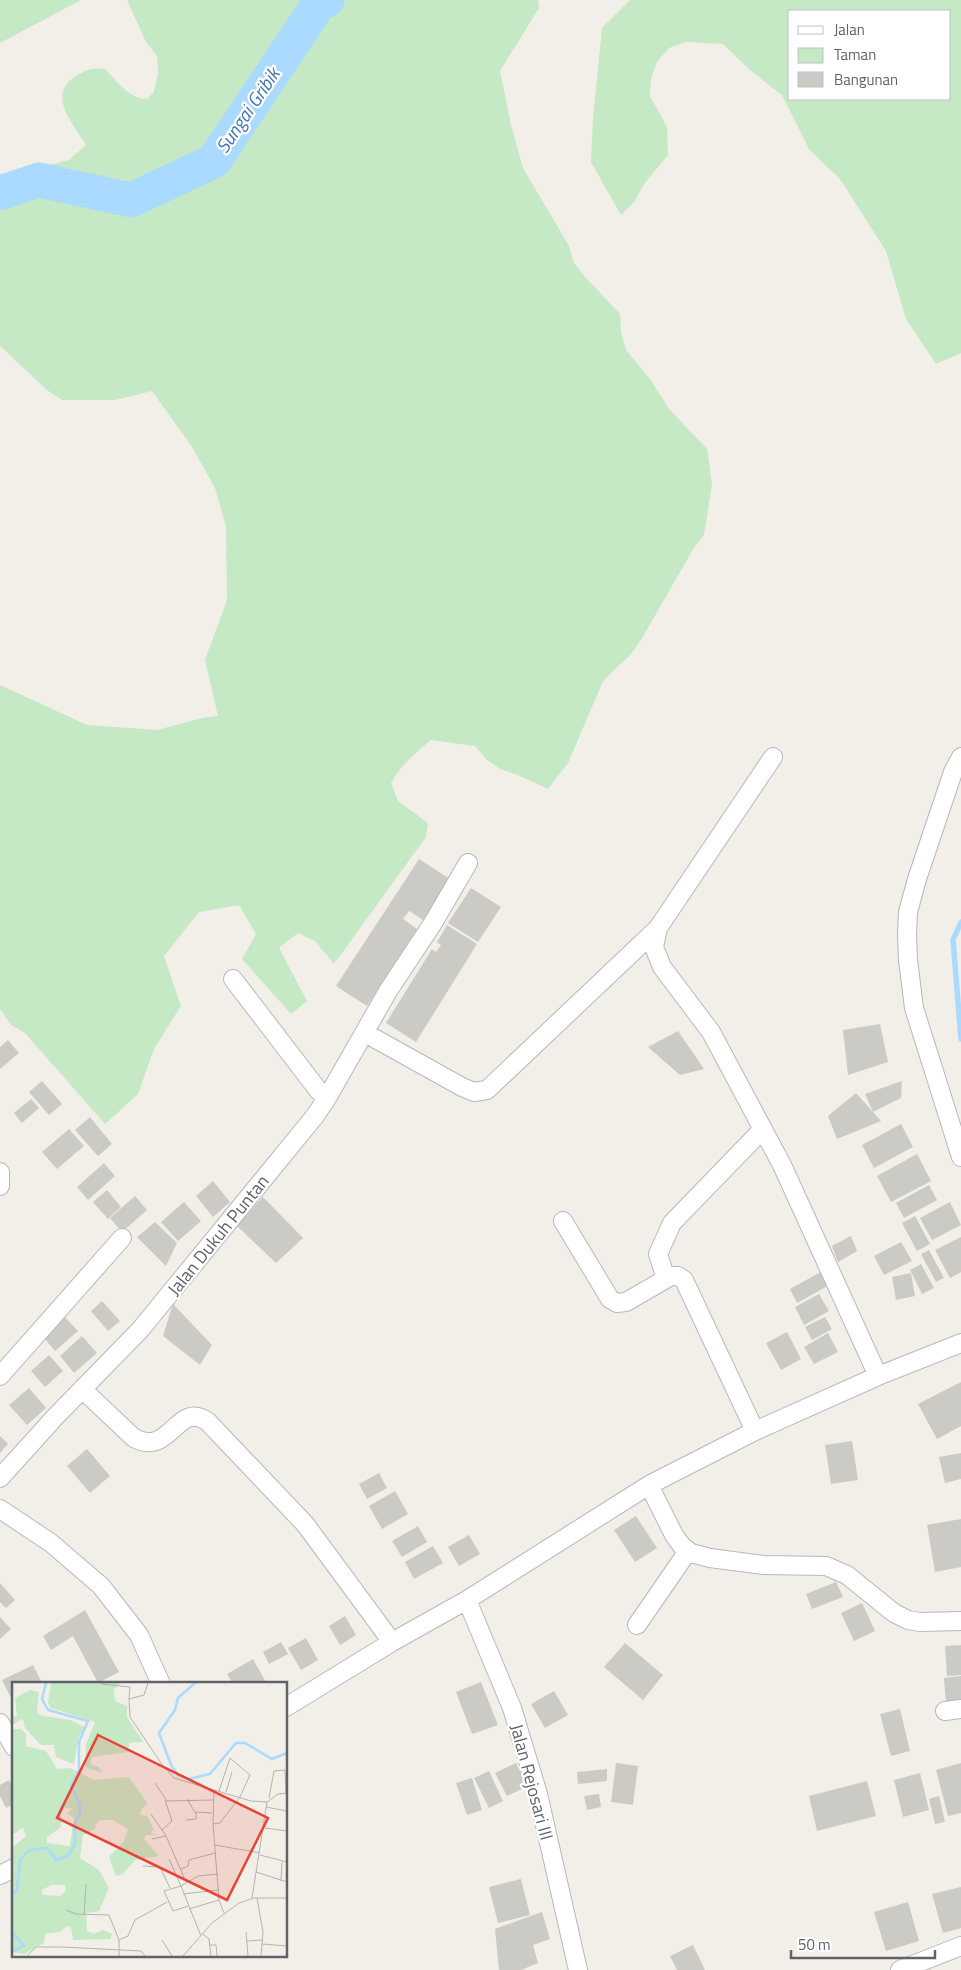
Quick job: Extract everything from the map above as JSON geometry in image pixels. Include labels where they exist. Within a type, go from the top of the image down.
[{"type":"street","points":[[365,1033],[462,1088],[474,1092],[487,1090],[658,928],[773,757]]},
{"type":"street","points":[[961,757],[953,772],[917,879],[908,912],[906,935],[914,1008],[961,1157]]},
{"type":"street","name":"Jalan Dukuh Puntan","points":[[0,1478],[82,1389],[140,1330],[315,1116],[328,1098],[388,991],[433,923],[468,863]]},
{"type":"street","points":[[658,928],[654,947],[662,967],[711,1032],[763,1129],[782,1165],[878,1376]]},
{"type":"street","points":[[233,979],[318,1090],[328,1098]]},
{"type":"street","points":[[666,1280],[658,1254],[672,1222],[763,1129]]},
{"type":"street","points":[[0,1172],[0,1186]]},
{"type":"street","points":[[563,1221],[610,1299],[617,1303],[626,1302],[666,1280],[678,1276],[684,1280],[755,1431]]},
{"type":"street","points":[[0,1376],[122,1238]]},
{"type":"street","points":[[288,1706],[392,1642],[467,1600],[649,1485],[755,1431],[878,1376],[961,1343]]},
{"type":"street","points":[[82,1389],[134,1438],[143,1443],[150,1444],[157,1440],[188,1417],[201,1417],[208,1422],[305,1524],[392,1642]]},
{"type":"street","points":[[649,1485],[674,1535],[688,1551],[710,1558],[764,1565],[826,1566],[847,1575],[894,1613],[908,1620],[920,1622],[961,1621]]},
{"type":"street","points":[[0,1509],[51,1543],[102,1586],[138,1635],[160,1682]]},
{"type":"street","points":[[637,1625],[688,1551]]},
{"type":"street","name":"Jalan Rejosari III","points":[[467,1600],[512,1708],[538,1794],[578,1970]]},
{"type":"street","points":[[0,1723],[12,1744]]},
{"type":"street","points":[[0,1875],[12,1869]]},
{"type":"street","points":[[900,1970],[961,1946]]},
{"type":"green space","points":[[0,0],[81,0],[0,43]]},
{"type":"green space","points":[[127,0],[538,0],[539,8],[500,71],[511,125],[523,168],[569,246],[574,263],[620,314],[621,332],[626,350],[650,379],[669,409],[707,449],[712,484],[704,535],[692,551],[641,640],[630,655],[603,681],[568,763],[548,789],[500,769],[486,759],[475,746],[431,740],[419,750],[404,765],[391,783],[398,801],[428,823],[426,837],[334,964],[315,941],[298,933],[279,948],[307,1001],[291,1014],[242,959],[256,934],[239,905],[199,912],[164,956],[181,1006],[154,1049],[138,1094],[105,1124],[25,1033],[11,1025],[0,1009],[0,685],[87,725],[157,730],[202,718],[218,716],[205,660],[227,600],[226,526],[215,488],[192,447],[152,391],[115,400],[62,400],[47,390],[0,346],[0,181],[28,170],[69,160],[86,145],[70,120],[63,103],[63,94],[66,86],[73,78],[88,70],[105,69],[129,93],[135,96],[147,99],[154,92],[158,74],[157,56],[146,42]]},
{"type":"green space","points":[[630,0],[961,0],[961,353],[936,364],[906,319],[886,251],[840,179],[809,149],[782,95],[750,70],[723,44],[686,42],[669,48],[657,62],[651,78],[650,96],[667,127],[668,155],[644,184],[634,202],[621,215],[591,162],[593,118],[602,28]]},
{"type":"building","points":[[419,859],[450,879],[423,920],[409,911],[403,919],[417,929],[367,1006],[336,986]]},
{"type":"building","points":[[471,888],[501,907],[478,942],[448,923]]},
{"type":"building","points":[[447,925],[477,944],[416,1042],[386,1023],[432,949],[436,952],[441,945],[437,942]]},
{"type":"building","points":[[880,1024],[888,1062],[848,1075],[843,1030]]},
{"type":"building","points":[[678,1031],[704,1069],[680,1075],[648,1047]]},
{"type":"building","points":[[8,1040],[19,1053],[0,1069],[0,1047]]},
{"type":"building","points":[[42,1081],[62,1104],[49,1115],[29,1092]]},
{"type":"building","points":[[902,1081],[901,1098],[873,1112],[865,1094]]},
{"type":"building","points":[[856,1093],[881,1121],[837,1139],[828,1116]]},
{"type":"building","points":[[31,1099],[39,1108],[22,1123],[14,1113]]},
{"type":"building","points":[[90,1117],[112,1144],[98,1156],[75,1130]]},
{"type":"building","points":[[901,1124],[913,1147],[874,1168],[862,1145]]},
{"type":"building","points":[[69,1129],[84,1146],[57,1169],[42,1152]]},
{"type":"building","points":[[917,1154],[931,1181],[891,1202],[877,1176]]},
{"type":"building","points":[[104,1163],[115,1176],[88,1200],[77,1187]]},
{"type":"building","points":[[213,1181],[230,1202],[213,1217],[196,1196]]},
{"type":"building","points":[[929,1185],[937,1200],[904,1218],[896,1203]]},
{"type":"building","points":[[107,1190],[121,1207],[108,1219],[93,1202]]},
{"type":"building","points":[[135,1196],[147,1210],[122,1232],[110,1218]]},
{"type":"building","points":[[263,1197],[303,1238],[276,1263],[237,1226]]},
{"type":"building","points":[[184,1202],[201,1221],[178,1241],[161,1222]]},
{"type":"building","points":[[950,1202],[961,1225],[932,1240],[920,1218]]},
{"type":"building","points":[[915,1216],[930,1244],[917,1251],[902,1223]]},
{"type":"building","points":[[155,1222],[177,1243],[166,1266],[137,1237]]},
{"type":"building","points":[[851,1236],[857,1251],[838,1262],[832,1246]]},
{"type":"building","points":[[961,1237],[961,1272],[950,1278],[935,1250]]},
{"type":"building","points":[[901,1242],[912,1261],[884,1275],[874,1256]]},
{"type":"building","points":[[929,1250],[944,1278],[936,1282],[921,1254]]},
{"type":"building","points":[[921,1264],[934,1288],[922,1294],[910,1270]]},
{"type":"building","points":[[826,1269],[833,1283],[797,1303],[790,1289]]},
{"type":"building","points":[[911,1273],[915,1296],[896,1300],[892,1277]]},
{"type":"building","points":[[819,1294],[829,1311],[804,1325],[795,1307]]},
{"type":"building","points":[[102,1301],[120,1321],[108,1331],[91,1311]]},
{"type":"building","points":[[173,1304],[212,1345],[200,1365],[163,1336]]},
{"type":"building","points":[[62,1314],[78,1331],[55,1351],[40,1333]]},
{"type":"building","points":[[825,1317],[832,1329],[812,1340],[805,1327]]},
{"type":"building","points":[[787,1332],[801,1359],[781,1370],[766,1343]]},
{"type":"building","points":[[828,1333],[838,1352],[814,1364],[804,1347]]},
{"type":"building","points":[[82,1336],[97,1353],[74,1373],[60,1356]]},
{"type":"building","points":[[49,1355],[63,1371],[45,1387],[31,1371]]},
{"type":"building","points":[[961,1382],[961,1426],[937,1439],[918,1404]]},
{"type":"building","points":[[29,1388],[46,1408],[27,1425],[9,1405]]},
{"type":"building","points":[[0,1436],[8,1444],[0,1453]]},
{"type":"building","points":[[852,1441],[858,1480],[831,1484],[825,1445]]},
{"type":"building","points":[[87,1449],[110,1476],[90,1493],[67,1466]]},
{"type":"building","points":[[961,1453],[961,1479],[945,1483],[939,1457]]},
{"type":"building","points":[[379,1473],[387,1488],[367,1499],[359,1484]]},
{"type":"building","points":[[395,1491],[408,1514],[382,1529],[369,1506]]},
{"type":"building","points":[[636,1516],[657,1548],[635,1562],[614,1530]]},
{"type":"building","points":[[961,1519],[961,1567],[935,1572],[927,1525]]},
{"type":"building","points":[[418,1526],[427,1542],[402,1557],[392,1541]]},
{"type":"building","points":[[469,1535],[480,1554],[459,1566],[448,1547]]},
{"type":"building","points":[[433,1546],[443,1563],[414,1579],[405,1562]]},
{"type":"building","points":[[836,1582],[843,1597],[812,1609],[806,1594]]},
{"type":"building","points":[[0,1583],[15,1600],[6,1608],[0,1602]]},
{"type":"building","points":[[862,1603],[875,1631],[854,1641],[841,1613]]},
{"type":"building","points":[[85,1610],[119,1672],[97,1682],[73,1636],[51,1650],[43,1636]]},
{"type":"building","points":[[345,1616],[356,1635],[340,1645],[329,1626]]},
{"type":"building","points":[[0,1617],[11,1629],[0,1639]]},
{"type":"building","points":[[306,1638],[318,1660],[301,1670],[288,1648]]},
{"type":"building","points":[[281,1642],[288,1654],[269,1664],[263,1652]]},
{"type":"building","points":[[625,1643],[663,1675],[643,1700],[604,1667]]},
{"type":"building","points":[[961,1645],[961,1675],[947,1676],[945,1646]]},
{"type":"building","points":[[253,1659],[266,1682],[232,1682],[227,1674]]},
{"type":"building","points":[[33,1665],[41,1681],[12,1682],[12,1695],[10,1696],[2,1680]]},
{"type":"building","points":[[961,1676],[961,1704],[946,1705],[944,1678]]},
{"type":"building","points":[[481,1682],[498,1725],[472,1734],[456,1692]]},
{"type":"building","points":[[554,1691],[568,1715],[545,1728],[531,1704]]},
{"type":"building","points":[[900,1709],[910,1751],[891,1756],[880,1714]]},
{"type":"building","points":[[516,1763],[528,1786],[507,1796],[495,1773]]},
{"type":"building","points":[[616,1763],[638,1766],[633,1805],[611,1802]]},
{"type":"building","points":[[961,1763],[961,1813],[948,1816],[936,1770]]},
{"type":"building","points":[[607,1769],[607,1781],[578,1784],[577,1772]]},
{"type":"building","points":[[489,1771],[503,1801],[489,1808],[474,1778]]},
{"type":"building","points":[[920,1773],[929,1810],[903,1817],[894,1780]]},
{"type":"building","points":[[472,1778],[482,1810],[467,1815],[456,1783]]},
{"type":"building","points":[[9,1780],[12,1786],[12,1805],[6,1808],[0,1796],[0,1785]]},
{"type":"building","points":[[867,1781],[876,1816],[817,1831],[809,1796]]},
{"type":"building","points":[[599,1794],[601,1807],[587,1810],[584,1796]]},
{"type":"building","points":[[939,1796],[945,1822],[935,1824],[929,1799]]},
{"type":"building","points":[[521,1879],[530,1915],[498,1923],[489,1887]]},
{"type":"building","points":[[961,1887],[961,1928],[943,1933],[932,1894]]},
{"type":"building","points":[[908,1902],[919,1941],[886,1951],[874,1912]]},
{"type":"building","points":[[542,1912],[550,1939],[533,1945],[538,1963],[521,1970],[499,1970],[495,1929]]},
{"type":"building","points":[[693,1945],[705,1970],[677,1970],[670,1956]]},
{"type":"waterway","name":"Sungai Gribik","points":[[0,193],[39,180],[131,200],[214,161],[318,5],[327,0]]},
{"type":"waterway","points":[[961,922],[953,940],[961,1039]]}]
